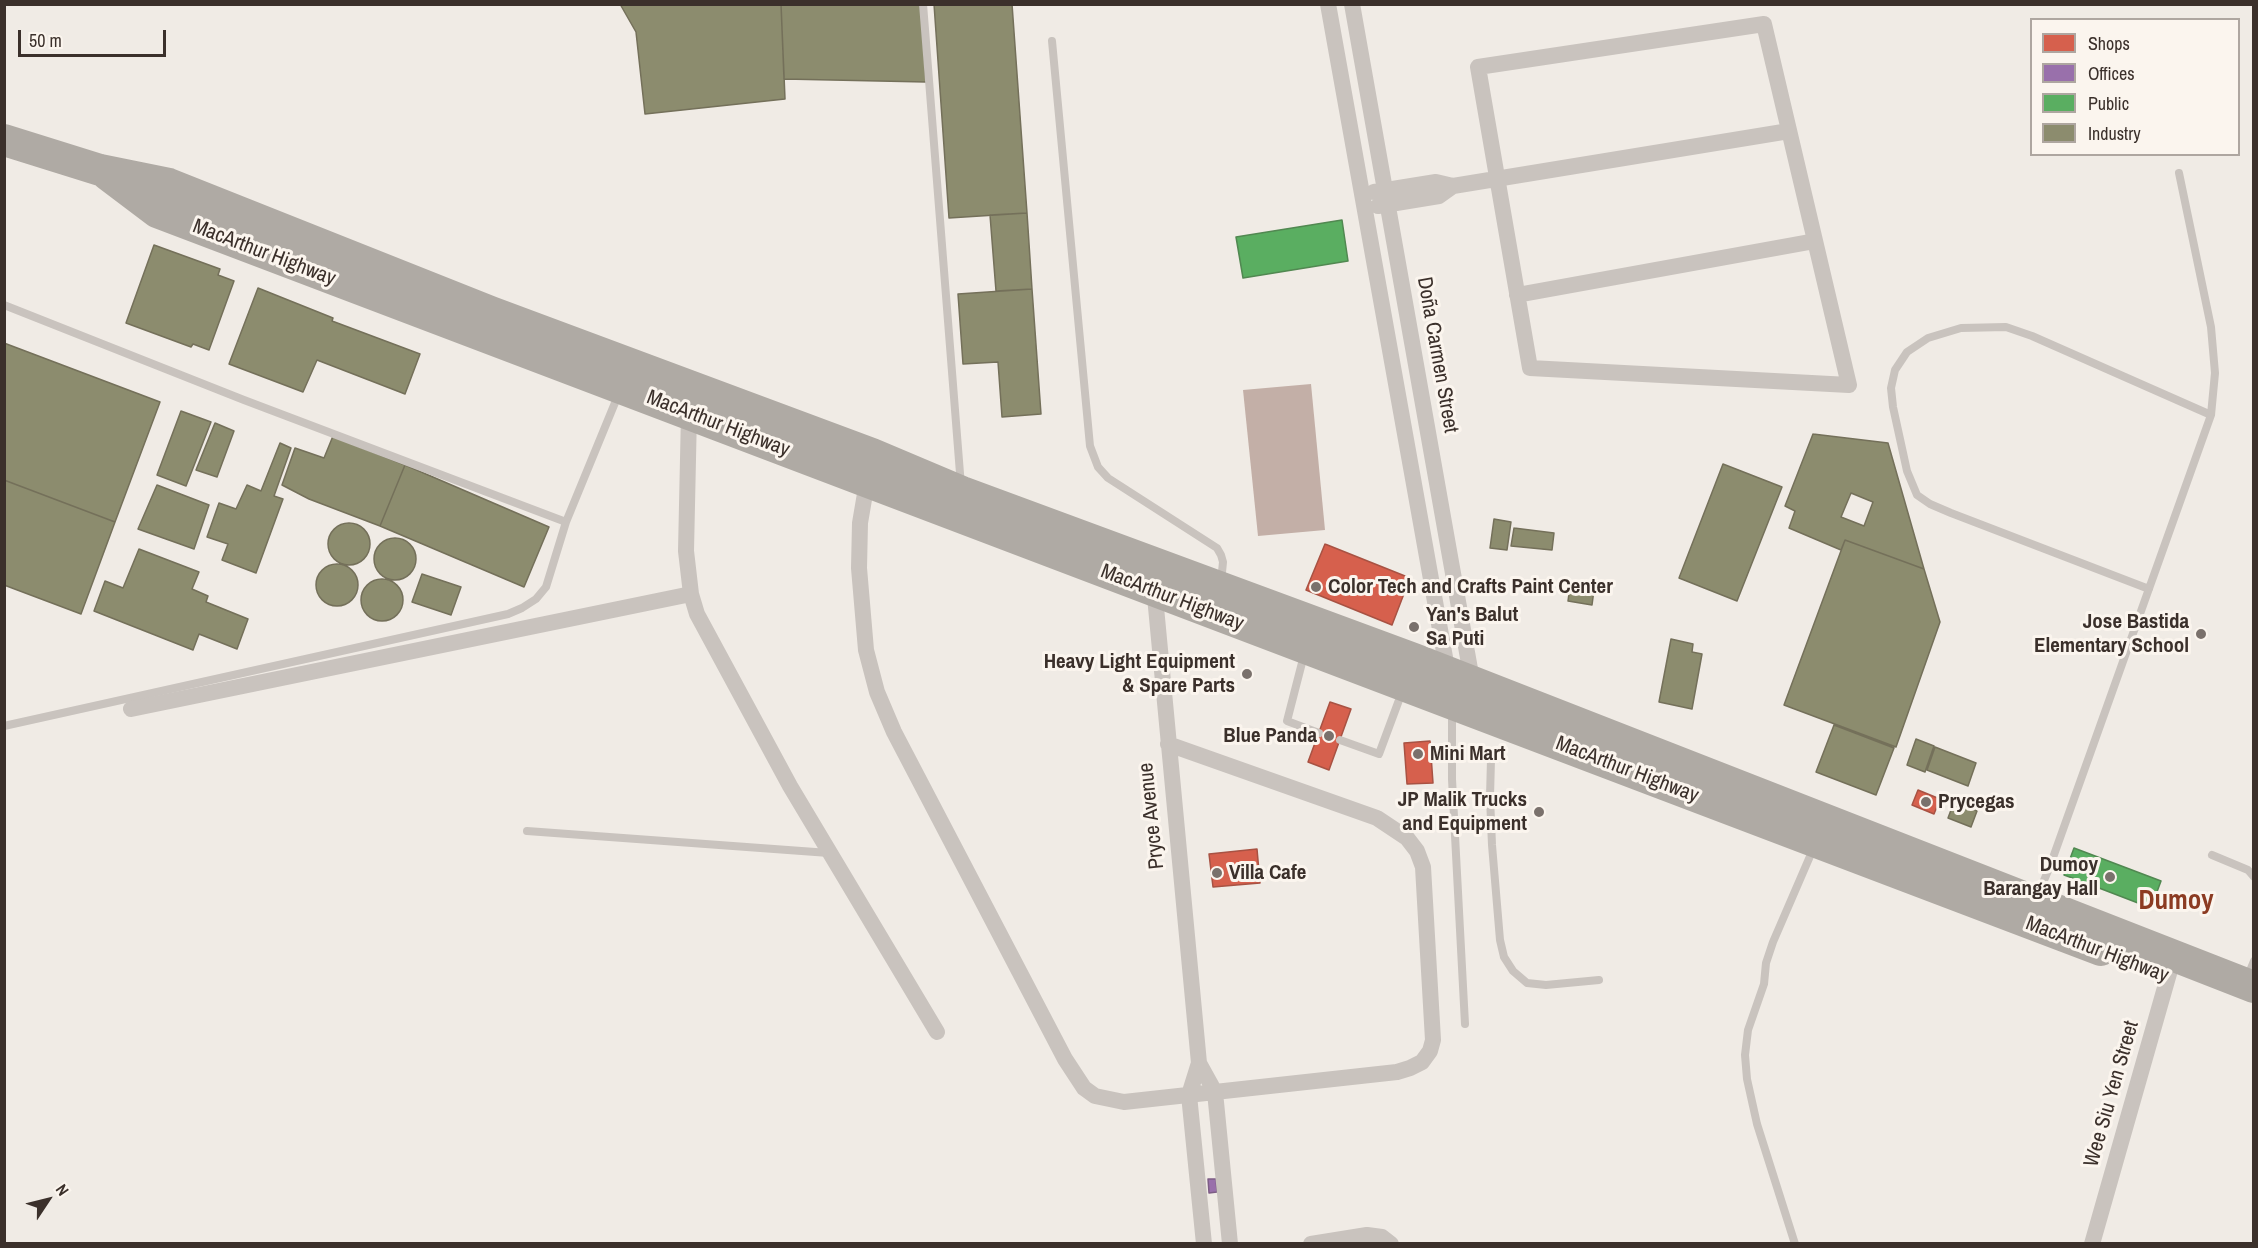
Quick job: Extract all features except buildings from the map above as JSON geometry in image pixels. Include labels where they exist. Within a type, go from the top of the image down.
[{"type":"highway","name":"MacArthur Highway","points":[[4,140],[100,170],[169,184],[491,312],[929,491],[1153,578],[1221,588],[1463,694],[2171,967],[2251,985]]},
{"type":"highway","name":"MacArthur Highway","points":[[100,170],[157,212],[689,413],[870,467]]},
{"type":"highway","name":"MacArthur Highway","points":[[929,491],[962,492],[1306,648],[1404,686],[1463,694]]},
{"type":"highway","name":"MacArthur Highway","points":[[1821,831],[2035,902],[2171,967]]},
{"type":"street","points":[[1328,4],[1364,201],[1463,694]]},
{"type":"street","name":"Doña Carmen Street","points":[[1352,4],[1386,197],[1463,694]]},
{"type":"street","points":[[1764,24],[1849,385],[1530,368],[1498,179],[1478,67],[1764,24]]},
{"type":"street","points":[[1364,201],[1436,182],[1453,186],[1789,131]]},
{"type":"street","points":[[1517,295],[1815,241]]},
{"type":"street","points":[[689,413],[686,551],[691,594],[697,614],[790,786],[937,1032]]},
{"type":"street","points":[[870,467],[860,523],[859,568],[866,650],[877,692],[894,732],[1065,1059],[1084,1088],[1095,1096],[1124,1102],[1397,1072],[1422,1062],[1430,1051],[1433,1040],[1423,867],[1417,851],[1407,838],[1377,818],[1168,744]]},
{"type":"street","name":"Pryce Avenue","points":[[1153,578],[1199,1064],[1189,1095],[1204,1244]]},
{"type":"street","points":[[131,709],[691,594]]},
{"type":"street","name":"Wee Siu Yen Street","points":[[2092,1244],[2171,967]]},
{"type":"street","name":"Pryce Avenue","points":[[1199,1064],[1215,1092],[1230,1244]]},
{"type":"street","points":[[1311,1244],[1367,1235],[1382,1237],[1391,1243]]},
{"type":"lane","points":[[923,4],[962,492]]},
{"type":"lane","points":[[1052,41],[1090,446],[1098,466],[1108,478],[1217,548],[1222,562],[1221,588]]},
{"type":"lane","points":[[2035,902],[2050,866],[2211,415],[2215,373],[2211,327],[2179,173]]},
{"type":"lane","points":[[4,305],[244,400],[566,522]]},
{"type":"lane","points":[[2148,589],[1951,513],[1930,504],[1917,495],[1907,471],[1893,407],[1891,388],[1895,370],[1907,352],[1928,338],[1961,328],[2006,327],[2043,340],[2211,415]]},
{"type":"lane","points":[[4,726],[522,609],[536,599],[546,587],[566,522],[622,388]]},
{"type":"lane","points":[[1306,648],[1287,721],[1319,733]]},
{"type":"lane","points":[[1340,740],[1379,754],[1404,686]]},
{"type":"lane","points":[[1463,694],[1452,779],[1465,1024]]},
{"type":"lane","points":[[1491,759],[1492,845],[1500,939],[1504,957],[1513,971],[1527,983],[1546,985],[1599,980]]},
{"type":"lane","points":[[527,831],[831,853]]},
{"type":"lane","points":[[1795,1244],[1757,1124],[1747,1079],[1745,1055],[1749,1030],[1764,984],[1766,963],[1773,942],[1821,831]]},
{"type":"lane","points":[[2212,855],[2248,870],[2253,877]]},
{"type":"place","name":"Color Tech and Crafts Paint Center","points":[[1316,587]]},
{"type":"place","name":"Yan's Balut Sa Puti","points":[[1414,627]]},
{"type":"place","name":"Jose Bastida Elementary School","points":[[2201,634]]},
{"type":"place","name":"Heavy Light Equipment & Spare Parts","points":[[1247,674]]},
{"type":"place","name":"Blue Panda","points":[[1329,736]]},
{"type":"place","name":"Mini Mart","points":[[1418,754]]},
{"type":"place","name":"Prycegas","points":[[1926,802]]},
{"type":"place","name":"JP Malik Trucks and Equipment","points":[[1539,812]]},
{"type":"place","name":"Villa Cafe","points":[[1217,873]]},
{"type":"place","name":"Dumoy Barangay Hall","points":[[2110,877]]},
{"type":"district","name":"Dumoy","points":[[2176,902]]}]
